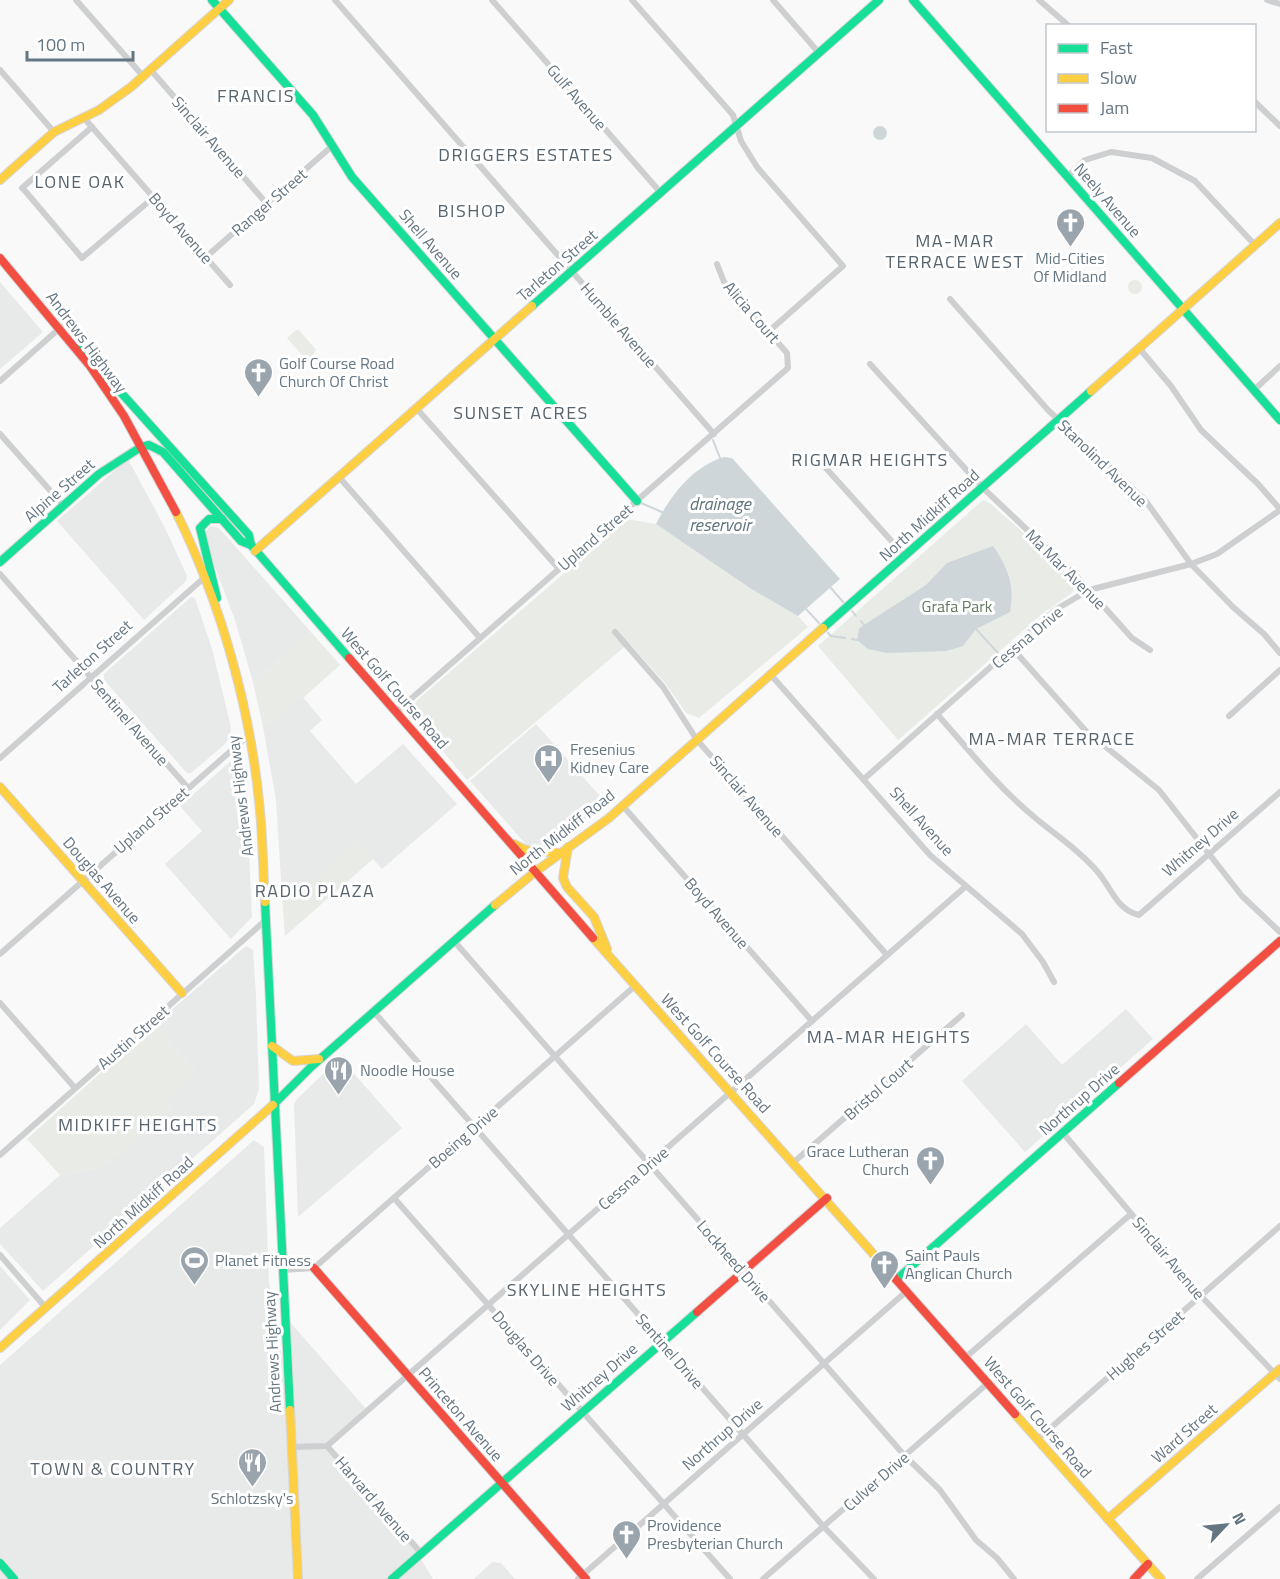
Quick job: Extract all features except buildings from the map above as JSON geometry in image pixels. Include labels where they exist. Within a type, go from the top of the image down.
[{"type":"main road","name":"Shell Avenue","points":[[212,0],[313,115],[352,177],[637,501]]},
{"type":"main road","points":[[0,180],[54,132],[84,118],[122,94],[229,0]]},
{"type":"main road","name":"Tarleton Street","points":[[253,548],[417,409],[879,0]]},
{"type":"main road","name":"Neely Avenue","points":[[914,0],[1280,420]]},
{"type":"main road","name":"North Midkiff Road","points":[[0,1348],[275,1102],[319,1059],[535,872],[622,805],[697,740],[982,487],[1061,420],[1182,308],[1280,223]]},
{"type":"main road","name":"Andrews Highway","points":[[0,258],[61,327],[111,395],[163,485],[205,577],[219,618],[249,735],[260,810],[267,919],[298,1579]]},
{"type":"main road","name":"West Golf Course Road","points":[[61,327],[123,392],[249,536],[253,548]]},
{"type":"main road","name":"West Golf Course Road","points":[[141,447],[149,445],[163,452],[241,541],[253,548],[535,872],[827,1198],[1161,1579]]},
{"type":"main road","name":"Alpine Street","points":[[0,562],[99,474],[141,447]]},
{"type":"main road","points":[[219,618],[214,577],[199,538],[200,528],[206,520],[222,519]]},
{"type":"main road","name":"Douglas Avenue","points":[[0,787],[182,993]]},
{"type":"main road","points":[[510,843],[526,850],[560,853]]},
{"type":"main road","points":[[568,847],[563,878],[567,887],[594,917],[609,955]]},
{"type":"main road","name":"Northrup Drive","points":[[897,1279],[1280,941]]},
{"type":"main road","points":[[272,1046],[293,1061],[319,1059]]},
{"type":"main road","name":"Whitney Drive","points":[[392,1579],[827,1198]]},
{"type":"main road","name":"Princeton Avenue","points":[[314,1268],[502,1482],[582,1578]]},
{"type":"main road","name":"Ward Street","points":[[1108,1519],[1278,1374]]},
{"type":"main road","points":[[0,1563],[14,1579]]},
{"type":"main road","points":[[1134,1579],[1148,1564]]},
{"type":"street","points":[[76,0],[143,76]]},
{"type":"street","name":"Humble Avenue","points":[[335,0],[714,434]]},
{"type":"street","name":"Gulf Avenue","points":[[492,0],[661,193]]},
{"type":"street","points":[[632,0],[733,115],[741,141],[757,167],[843,266],[768,332]]},
{"type":"street","points":[[773,0],[819,53]]},
{"type":"street","points":[[1039,0],[1067,24]]},
{"type":"street","points":[[1267,0],[1280,4]]},
{"type":"street","name":"Sinclair Avenue","points":[[150,69],[267,204]]},
{"type":"street","points":[[0,70],[54,132]]},
{"type":"street","points":[[1256,102],[1280,126]]},
{"type":"street","name":"Boyd Avenue","points":[[84,118],[230,285]]},
{"type":"street","points":[[92,127],[22,188],[84,256],[154,197]]},
{"type":"street","name":"Ranger Street","points":[[206,257],[332,146]]},
{"type":"street","points":[[1067,177],[1085,160],[1110,152],[1152,158],[1195,181],[1255,245]]},
{"type":"street","name":"Alicia Court","points":[[717,264],[724,282],[789,359]]},
{"type":"street","name":"Stanolind Avenue","points":[[950,299],[1048,410],[1144,500],[1191,564],[1233,607],[1264,634],[1280,653]]},
{"type":"street","points":[[0,381],[61,327]]},
{"type":"street","points":[[1139,348],[1171,386],[1201,430],[1258,484],[1280,510]]},
{"type":"street","name":"Upland Street","points":[[396,712],[788,368],[789,359]]},
{"type":"street","name":"Ma Mar Avenue","points":[[870,364],[982,487],[1089,590],[1132,638],[1150,650]]},
{"type":"street","points":[[1254,390],[1280,366]]},
{"type":"street","points":[[417,409],[559,569]]},
{"type":"street","points":[[0,434],[63,505]]},
{"type":"street","points":[[816,457],[905,556]]},
{"type":"street","points":[[339,477],[480,638]]},
{"type":"street","name":"Cessna Drive","points":[[864,779],[1055,610],[1089,590],[1191,564],[1217,554],[1280,510]]},
{"type":"street","name":"Sentinel Avenue","points":[[0,574],[188,788]]},
{"type":"street","name":"Tarleton Street","points":[[0,758],[205,577]]},
{"type":"street","name":"Sinclair Avenue","points":[[615,632],[663,687],[697,740],[887,955]]},
{"type":"street","points":[[1012,648],[1085,730],[1160,790],[1184,819],[1208,855],[1242,896],[1280,932]]},
{"type":"street","points":[[1229,716],[1280,670]]},
{"type":"street","name":"Shell Avenue","points":[[771,675],[930,855],[1023,934],[1054,982]]},
{"type":"street","name":"Whitney Drive","points":[[937,714],[995,779],[1033,816],[1085,857],[1106,880],[1117,902],[1128,913],[1139,915],[1280,792]]},
{"type":"street","name":"Upland Street","points":[[0,954],[249,735]]},
{"type":"street","name":"Boyd Avenue","points":[[622,805],[812,1021]]},
{"type":"street","name":"Cessna Drive","points":[[327,1446],[965,887]]},
{"type":"street","name":"Austin Street","points":[[0,1155],[267,919]]},
{"type":"street","name":"Lockheed Drive","points":[[454,941],[904,1456],[940,1490],[976,1540],[997,1558],[1014,1579]]},
{"type":"street","name":"Boeing Drive","points":[[314,1268],[636,985]]},
{"type":"street","points":[[0,1003],[75,1088]]},
{"type":"street","name":"Sentinel Drive","points":[[374,1012],[824,1527],[874,1579]]},
{"type":"street","name":"Bristol Court","points":[[794,1162],[962,1015]]},
{"type":"street","name":"Sinclair Avenue","points":[[1063,1133],[1201,1296],[1278,1374]]},
{"type":"street","name":"Douglas Drive","points":[[394,1198],[730,1579]]},
{"type":"street","points":[[966,1357],[1131,1214]]},
{"type":"street","name":"Hughes Street","points":[[1038,1439],[1280,1226]]},
{"type":"street","points":[[0,1255],[46,1308]]},
{"type":"street","points":[[283,1270],[314,1268]]},
{"type":"street","name":"Northrup Drive","points":[[582,1578],[908,1290]]},
{"type":"street","name":"Culver Drive","points":[[763,1579],[988,1383]]},
{"type":"street","points":[[292,1447],[327,1446]]},
{"type":"street","name":"Harvard Avenue","points":[[327,1446],[422,1553]]},
{"type":"street","points":[[1197,1579],[1280,1507]]},
{"type":"shaded area","points":[[0,282],[43,332],[0,369]]},
{"type":"shaded area","points":[[128,459],[166,530],[187,576],[186,581],[144,620],[57,521]]},
{"type":"shaded area","points":[[210,526],[219,528],[311,632],[253,682],[235,620],[205,541],[204,535]]},
{"type":"shaded area","points":[[191,597],[195,598],[212,649],[231,727],[230,736],[225,744],[191,773],[187,773],[104,680],[104,674]]},
{"type":"shaded area","points":[[301,695],[322,720],[310,731],[356,784],[403,744],[457,804],[382,869],[357,841],[298,894],[282,896],[276,800],[263,727]]},
{"type":"shaded area","points":[[536,724],[607,804],[542,848],[530,849],[470,781]]},
{"type":"shaded area","points":[[238,759],[248,830],[252,917],[231,939],[165,864],[202,831],[180,806],[231,761]]},
{"type":"shaded area","points":[[246,946],[253,950],[256,996],[259,1089],[254,1104],[43,1291],[0,1244],[0,1228],[60,1175],[103,1167],[174,1106],[167,1098],[196,1071],[154,1025]]},
{"type":"shaded area","points":[[1126,1009],[1153,1039],[1025,1152],[962,1081],[1026,1024],[1062,1065]]},
{"type":"shaded area","points":[[340,1058],[402,1128],[298,1217],[294,1104]]},
{"type":"shaded area","points":[[254,1140],[264,1147],[269,1282],[291,1412],[289,1321],[368,1411],[328,1446],[421,1554],[419,1556],[433,1579],[0,1579],[0,1365]]},
{"type":"shaded area","points":[[0,1266],[30,1300],[0,1330]]},
{"type":"shaded area","points":[[492,1562],[501,1563],[515,1579],[474,1579]]},
{"type":"green space","points":[[1132,280],[1138,280],[1142,287],[1138,294],[1132,294],[1128,290],[1128,284]]},
{"type":"green space","points":[[299,330],[316,350],[308,362],[287,338]]},
{"type":"green space","name":"Grafa Park","points":[[983,500],[991,504],[1052,558],[1075,586],[1072,593],[1042,614],[898,740],[818,646]]},
{"type":"green space","points":[[627,519],[656,524],[798,616],[808,627],[699,718],[686,713],[665,683],[629,643],[467,780],[407,709]]},
{"type":"green space","points":[[311,632],[340,665],[303,698],[301,695],[263,727],[253,682]]},
{"type":"green space","points":[[357,840],[373,859],[285,936],[282,896],[298,894]]},
{"type":"green space","points":[[154,1025],[196,1071],[168,1098],[174,1106],[103,1167],[60,1175],[27,1139]]},
{"type":"water","points":[[880,126],[885,128],[887,133],[885,138],[880,140],[875,138],[873,133],[875,128]]},
{"type":"water","name":"drainage reservoir","points":[[724,457],[732,458],[840,579],[798,616],[750,588],[656,524],[668,503],[684,483],[702,467]]},
{"type":"water","points":[[993,546],[1009,577],[1012,593],[1010,612],[976,629],[963,646],[946,651],[887,653],[868,649],[857,640],[859,629],[926,585],[947,563]]},
{"type":"waterway","points":[[713,440],[720,458]]},
{"type":"waterway","points":[[641,503],[662,512]]},
{"type":"waterway","points":[[831,588],[843,602]]},
{"type":"waterway","points":[[806,609],[819,623]]},
{"type":"waterway","points":[[852,611],[856,616]]},
{"type":"waterway","points":[[861,621],[864,625]]},
{"type":"waterway","points":[[976,629],[998,653]]},
{"type":"waterway","points":[[828,633],[831,636],[845,638]]},
{"type":"waterway","points":[[852,639],[857,640]]},
{"type":"traffic: fast","points":[[212,0],[313,115],[352,177],[637,501]]},
{"type":"traffic: fast","points":[[532,306],[879,0]]},
{"type":"traffic: fast","points":[[913,0],[1280,420]]},
{"type":"traffic: fast","points":[[80,347],[249,535],[251,545]]},
{"type":"traffic: fast","points":[[823,628],[1091,391]]},
{"type":"traffic: fast","points":[[0,562],[99,474],[141,447],[149,445],[163,452],[241,541],[251,545],[349,658]]},
{"type":"traffic: fast","points":[[217,598],[200,528],[209,519],[222,519]]},
{"type":"traffic: fast","points":[[265,902],[290,1410]]},
{"type":"traffic: fast","points":[[273,1105],[311,1067],[495,905]]},
{"type":"traffic: fast","points":[[897,1279],[1119,1083]]},
{"type":"traffic: fast","points":[[392,1579],[697,1312]]},
{"type":"traffic: fast","points":[[0,1563],[14,1579]]},
{"type":"traffic: slow","points":[[0,180],[54,132],[99,110],[131,87],[229,0]]},
{"type":"traffic: slow","points":[[1091,391],[1280,223]]},
{"type":"traffic: slow","points":[[255,551],[532,306]]},
{"type":"traffic: slow","points":[[176,512],[207,583],[232,657],[241,696],[256,773],[265,902]]},
{"type":"traffic: slow","points":[[495,905],[535,872],[609,818],[823,628]]},
{"type":"traffic: slow","points":[[0,787],[182,993]]},
{"type":"traffic: slow","points":[[514,844],[526,850],[560,853]]},
{"type":"traffic: slow","points":[[568,847],[563,878],[567,887],[594,917],[607,949]]},
{"type":"traffic: slow","points":[[593,938],[884,1266]]},
{"type":"traffic: slow","points":[[272,1046],[293,1061],[319,1059]]},
{"type":"traffic: slow","points":[[0,1348],[273,1105]]},
{"type":"traffic: slow","points":[[1108,1519],[1280,1369]]},
{"type":"traffic: slow","points":[[290,1410],[298,1579]]},
{"type":"traffic: slow","points":[[1015,1414],[1161,1579]]},
{"type":"traffic: jam","points":[[0,258],[90,366],[124,416],[176,512]]},
{"type":"traffic: jam","points":[[349,658],[593,938]]},
{"type":"traffic: jam","points":[[1119,1083],[1280,941]]},
{"type":"traffic: jam","points":[[697,1312],[827,1198]]},
{"type":"traffic: jam","points":[[884,1266],[1015,1414]]},
{"type":"traffic: jam","points":[[314,1268],[586,1579]]},
{"type":"traffic: jam","points":[[1134,1579],[1148,1564]]},
{"type":"place","name":"Mid-Cities Of Midland","points":[[1070,248]]},
{"type":"place","name":"Golf Course Road Church Of Christ","points":[[258,398]]},
{"type":"place","name":"Fresenius Kidney Care","points":[[549,784]]},
{"type":"place","name":"Noodle House","points":[[339,1096]]},
{"type":"place","name":"Grace Lutheran Church","points":[[930,1186]]},
{"type":"place","name":"Planet Fitness","points":[[194,1286]]},
{"type":"place","name":"Saint Pauls Anglican Church","points":[[884,1290]]},
{"type":"place","name":"Schlotzsky's","points":[[252,1488]]},
{"type":"place","name":"Providence Presbyterian Church","points":[[626,1560]]},
{"type":"district","name":"FRANCIS","points":[[256,95]]},
{"type":"district","name":"DRIGGERS ESTATES","points":[[526,154]]},
{"type":"district","name":"LONE OAK","points":[[80,181]]},
{"type":"district","name":"BISHOP","points":[[472,210]]},
{"type":"district","name":"MA-MAR TERRACE WEST","points":[[955,250]]},
{"type":"district","name":"SUNSET ACRES","points":[[521,412]]},
{"type":"district","name":"RIGMAR HEIGHTS","points":[[870,459]]},
{"type":"district","name":"MA-MAR TERRACE","points":[[1052,738]]},
{"type":"district","name":"RADIO PLAZA","points":[[315,890]]},
{"type":"district","name":"MA-MAR HEIGHTS","points":[[889,1036]]},
{"type":"district","name":"MIDKIFF HEIGHTS","points":[[138,1124]]},
{"type":"district","name":"SKYLINE HEIGHTS","points":[[587,1289]]},
{"type":"district","name":"TOWN & COUNTRY","points":[[113,1468]]}]
